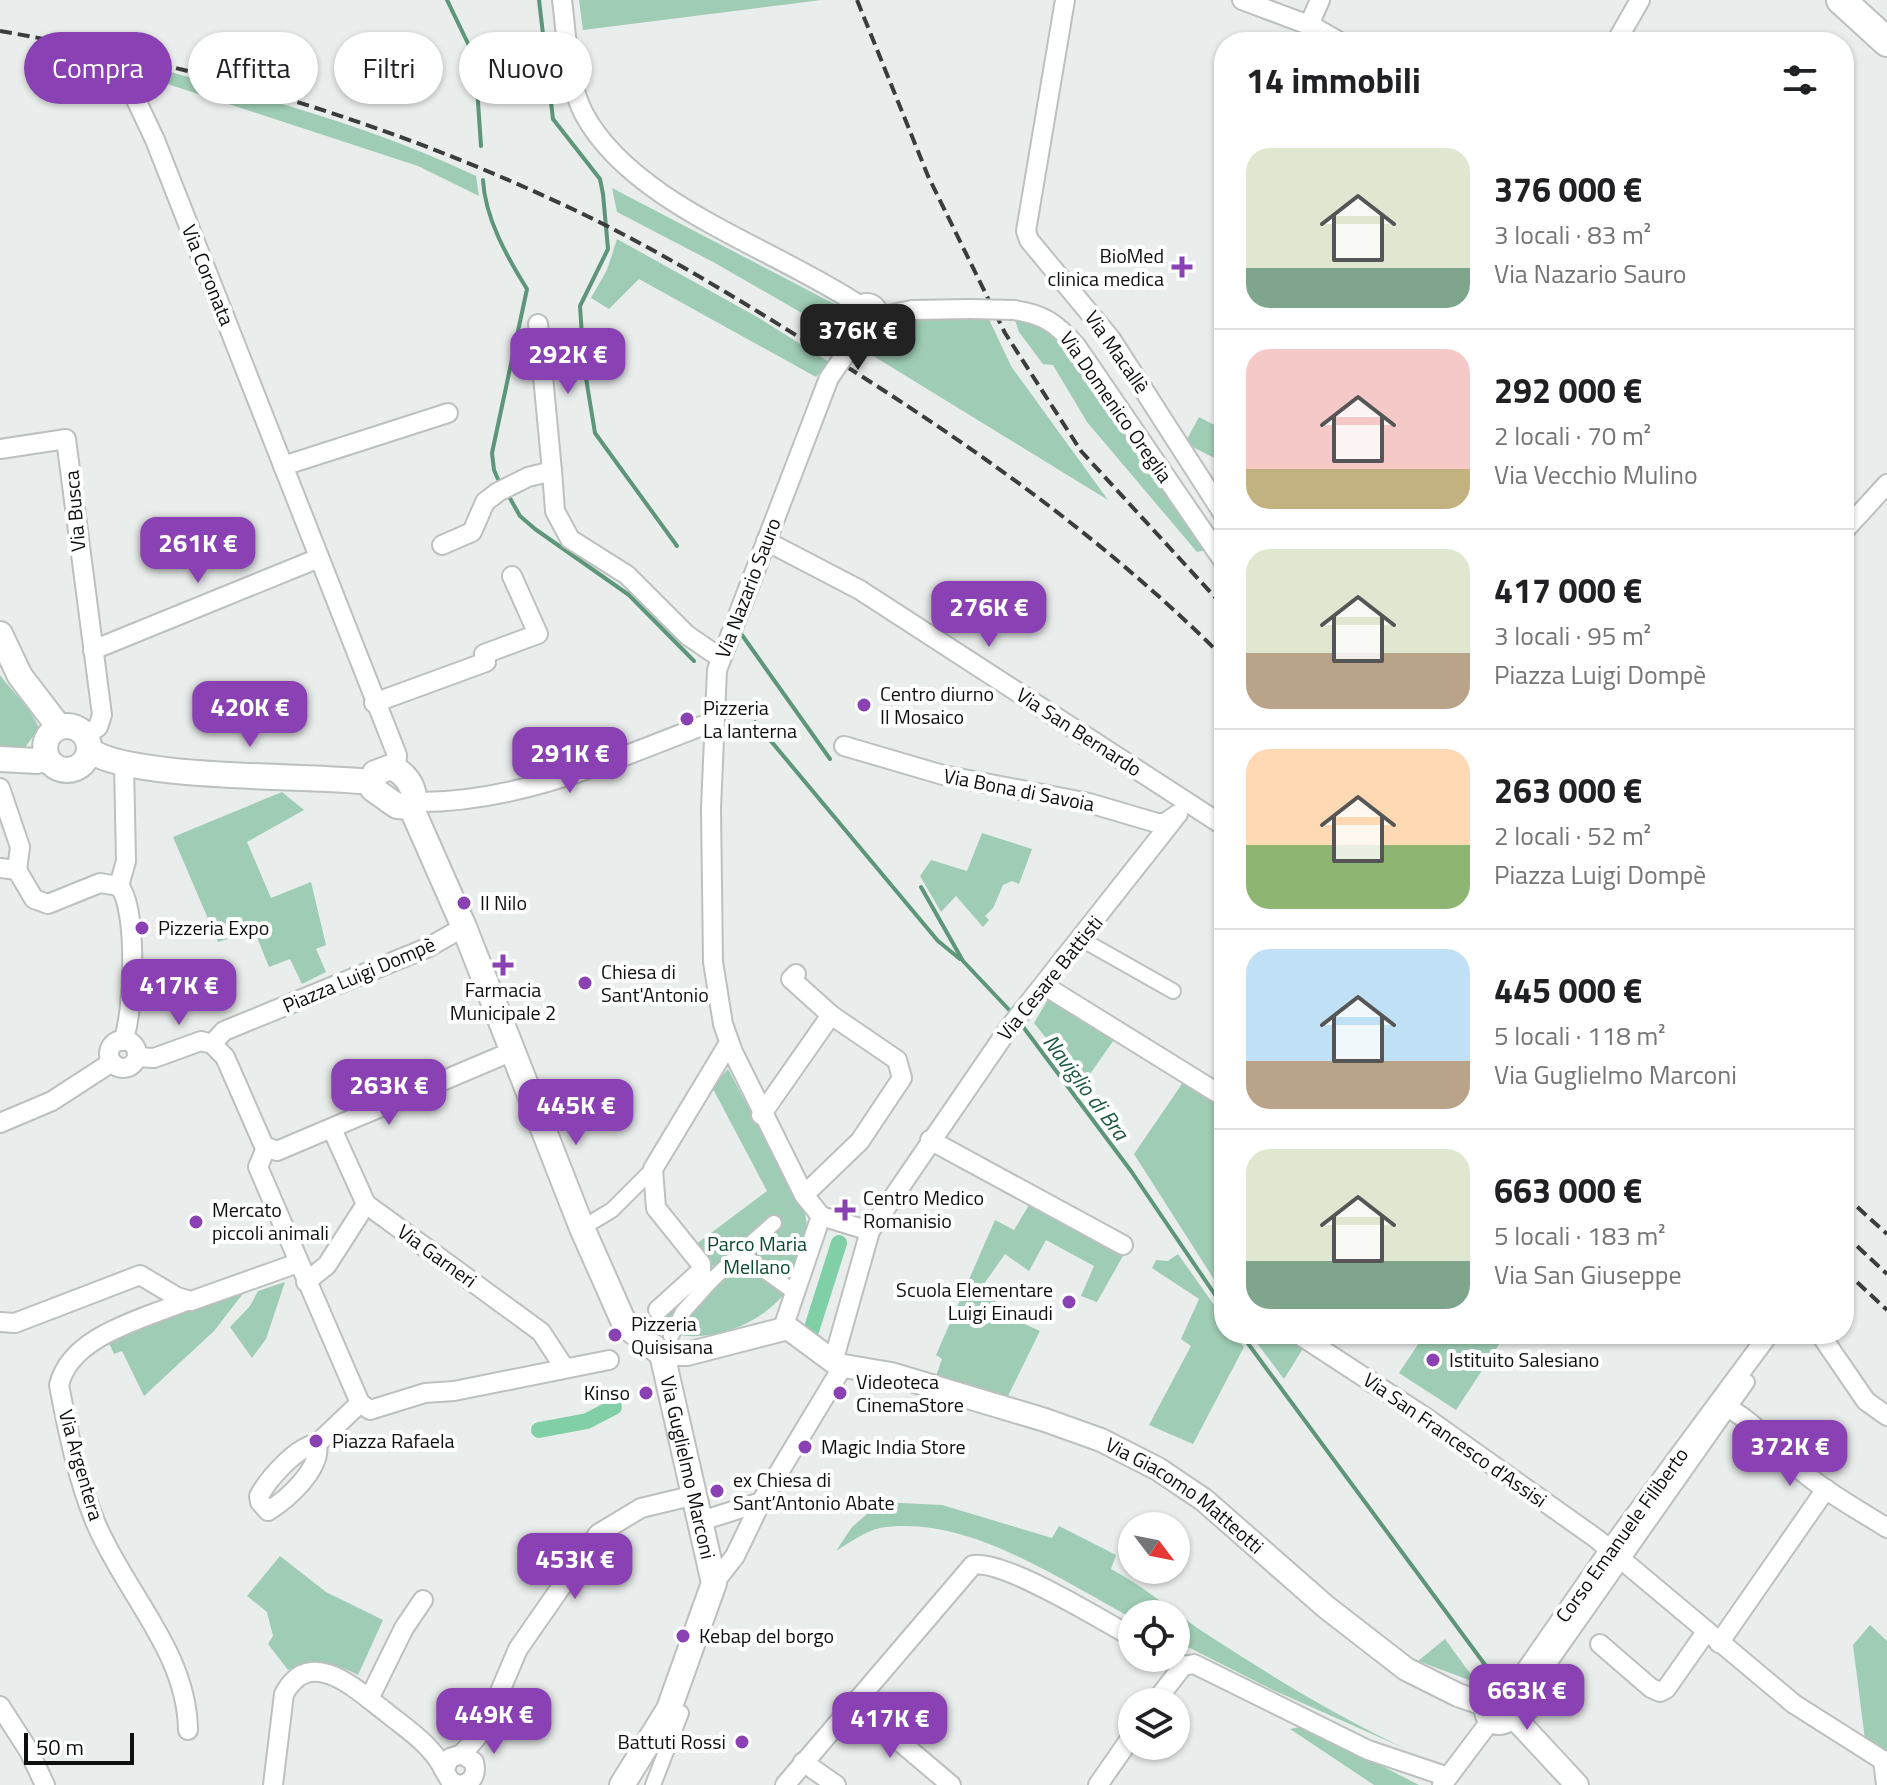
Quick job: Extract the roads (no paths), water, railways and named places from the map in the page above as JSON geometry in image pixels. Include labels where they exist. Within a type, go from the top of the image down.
[{"type":"main road","points":[[1841,0],[1887,42]]},
{"type":"main road","points":[[0,634],[20,676],[59,727]]},
{"type":"main road","points":[[87,743],[83,764],[70,770],[56,768],[46,757],[47,736],[59,727],[74,726],[87,743],[124,764],[371,782]]},
{"type":"main road","points":[[0,759],[37,761],[46,757]]},
{"type":"main road","points":[[396,769],[378,771],[371,782],[373,789],[397,806],[413,804]]},
{"type":"main road","name":"Via Guglielmo Marconi","points":[[396,769],[408,781],[413,804],[582,1228],[625,1325],[667,1345],[691,1496],[714,1583],[669,1709],[622,1785]]},
{"type":"street","points":[[562,0],[574,82],[584,114],[606,145],[651,186],[859,305],[873,304],[871,321]]},
{"type":"street","name":"Via Macallè","points":[[1065,0],[1026,231],[1029,240],[1111,339],[1214,499]]},
{"type":"street","points":[[1242,0],[1322,32]]},
{"type":"street","points":[[1309,25],[1320,0]]},
{"type":"street","points":[[1622,32],[1640,0]]},
{"type":"street","name":"Via Coronata","points":[[138,104],[155,140],[397,755],[396,769]]},
{"type":"street","name":"Via Domenico Oreglia","points":[[871,321],[912,310],[970,309],[1014,310],[1039,314],[1055,322],[1077,347],[1214,547]]},
{"type":"street","name":"Via Nazario Sauro","points":[[821,1216],[804,1195],[761,1115],[729,1043],[721,1014],[713,962],[712,722],[719,657],[766,541],[820,393],[871,321]]},
{"type":"street","points":[[538,324],[555,511],[570,539],[627,575],[687,635],[719,657]]},
{"type":"street","points":[[283,466],[448,413]]},
{"type":"street","name":"Via Busca","points":[[0,449],[66,439],[102,715],[87,743]]},
{"type":"street","points":[[442,545],[472,532],[485,502],[504,488],[552,471]]},
{"type":"street","points":[[1854,520],[1887,484]]},
{"type":"street","name":"Via San Bernardo","points":[[766,541],[860,590],[1214,820]]},
{"type":"street","points":[[93,650],[319,558]]},
{"type":"street","points":[[374,703],[486,662],[484,654],[538,634],[512,576]]},
{"type":"street","points":[[413,804],[474,800],[506,792],[651,747],[712,722]]},
{"type":"street","name":"Via Bona di Savoia","points":[[844,746],[943,775],[1089,803],[1157,823],[1174,819]]},
{"type":"street","points":[[0,1123],[52,1101],[112,1062],[112,1047],[123,1041],[133,995],[128,901],[119,886],[126,861],[124,764]]},
{"type":"street","points":[[0,788],[20,847],[9,869],[34,899],[48,904],[100,883],[119,886]]},
{"type":"street","points":[[1174,819],[1186,802]]},
{"type":"street","name":"Via Cesare Battisti","points":[[714,1583],[735,1556],[761,1502],[838,1364],[870,1231],[1017,1018],[1174,819]]},
{"type":"street","name":"Piazza Luigi Dompè","points":[[112,1062],[119,1067],[128,1067],[137,1057],[154,1058],[201,1041],[212,1044],[224,1031],[429,947],[464,927]]},
{"type":"street","points":[[1081,939],[1173,991]]},
{"type":"street","points":[[796,974],[791,979],[831,1015],[897,1060],[902,1078],[860,1141],[804,1195]]},
{"type":"street","points":[[1045,986],[1214,1091]]},
{"type":"street","points":[[761,1115],[831,1015]]},
{"type":"street","points":[[123,1041],[134,1046],[137,1057]]},
{"type":"street","points":[[582,1228],[612,1210],[653,1169],[729,1043]]},
{"type":"street","points":[[212,1044],[225,1057],[266,1148],[258,1167],[360,1403],[370,1410],[380,1409],[425,1393],[454,1391],[609,1360]]},
{"type":"street","points":[[266,1148],[277,1151],[513,1051]]},
{"type":"street","name":"Via Garneri","points":[[332,1129],[366,1204],[541,1332],[564,1367]]},
{"type":"street","points":[[930,1140],[1123,1245]]},
{"type":"street","points":[[653,1169],[656,1208],[701,1264],[705,1277],[667,1345],[687,1354],[783,1328],[799,1333],[838,1364]]},
{"type":"street","points":[[306,1282],[327,1265],[366,1204]]},
{"type":"street","points":[[783,1328],[821,1216],[870,1231]]},
{"type":"street","points":[[658,1310],[740,1253],[774,1223]]},
{"type":"street","points":[[740,1253],[760,1271],[790,1289]]},
{"type":"street","name":"Via Argentera","points":[[188,1730],[183,1681],[97,1525],[82,1483],[59,1385],[62,1373],[77,1352],[178,1297],[298,1263]]},
{"type":"street","points":[[0,1322],[15,1323],[140,1275],[178,1297]]},
{"type":"street","name":"Via San Francesco d'Assisi","points":[[1313,1344],[1425,1417],[1617,1555],[1794,1704],[1885,1762]]},
{"type":"street","name":"Corso Emanuele Filiberto","points":[[1503,1712],[1724,1406],[1763,1344]]},
{"type":"street","points":[[1827,1344],[1866,1401],[1887,1416]]},
{"type":"street","name":"Via Giacomo Matteotti","points":[[838,1364],[891,1374],[1045,1420],[1101,1440],[1158,1469],[1204,1500],[1326,1607],[1416,1674],[1458,1695],[1503,1712]]},
{"type":"street","name":"Corso Emanuele Filiberto","points":[[1724,1406],[1747,1382]]},
{"type":"street","points":[[317,1444],[360,1403]]},
{"type":"street","points":[[1724,1406],[1826,1489],[1887,1528]]},
{"type":"street","points":[[1600,1644],[1651,1688],[1660,1692],[1713,1638],[1826,1489]]},
{"type":"street","points":[[273,1785],[281,1711],[290,1684],[309,1672],[330,1673],[347,1681],[428,1746],[457,1775],[484,1729],[518,1649],[598,1534],[641,1508],[691,1496]]},
{"type":"street","points":[[698,1522],[761,1502]]},
{"type":"street","name":"Corso Emanuele Filiberto","points":[[1503,1712],[1530,1711],[1529,1692],[1617,1555]]},
{"type":"street","points":[[785,1785],[973,1565],[988,1564],[1009,1572],[1118,1630]]},
{"type":"street","points":[[369,1699],[404,1628],[423,1600]]},
{"type":"street","points":[[1190,1664],[1368,1750],[1445,1781],[1503,1712],[1577,1785]]},
{"type":"street","points":[[853,1702],[939,1781]]},
{"type":"street","points":[[0,1706],[29,1751],[45,1785]]},
{"type":"street","points":[[653,1785],[681,1713]]},
{"type":"street","points":[[1098,1785],[1118,1756]]},
{"type":"street","points":[[803,1762],[836,1785]]},
{"type":"street","points":[[1885,1762],[1886,1785]]},
{"type":"waterway","points":[[447,0],[475,58],[481,146]]},
{"type":"waterway","name":"Naviglio di Bra","points":[[539,0],[553,119],[600,179],[603,194],[608,249],[580,306],[584,366],[595,433],[677,546]]},
{"type":"waterway","points":[[483,180],[493,223],[527,289],[492,453],[494,470],[501,486]]},
{"type":"waterway","points":[[507,493],[520,516],[629,595],[694,661]]},
{"type":"waterway","name":"Naviglio di Bra","points":[[742,635],[830,759]]},
{"type":"waterway","points":[[755,722],[938,941],[960,959]]},
{"type":"waterway","name":"Naviglio di Bra","points":[[921,887],[963,961],[1013,1014]]},
{"type":"waterway","name":"Naviglio di Bra","points":[[1021,1024],[1131,1171],[1214,1293]]},
{"type":"waterway","points":[[811,1331],[839,1243]]},
{"type":"waterway","name":"Naviglio di Bra","points":[[1248,1344],[1497,1681]]},
{"type":"waterway","points":[[539,1430],[587,1421],[614,1407]]},
{"type":"railway","points":[[857,0],[928,176],[1005,333],[1081,451],[1214,596]]},
{"type":"railway","points":[[0,31],[151,62],[300,103],[445,154],[621,233],[815,347],[996,467],[1136,577],[1214,648]]},
{"type":"railway","points":[[1854,1204],[1887,1234]]},
{"type":"railway","points":[[1854,1243],[1887,1274]]},
{"type":"railway","points":[[1854,1279],[1887,1310]]},
{"type":"place","name":"BioMed clinica medica","points":[[1182,267]]},
{"type":"place","name":"Centro diurno Il Mosaico","points":[[864,705]]},
{"type":"place","name":"Pizzeria La lanterna","points":[[687,719]]},
{"type":"place","name":"Il Nilo","points":[[464,903]]},
{"type":"place","name":"Pizzeria Expo","points":[[142,928]]},
{"type":"place","name":"Farmacia Municipale 2","points":[[503,965]]},
{"type":"place","name":"Chiesa di Sant'Antonio","points":[[585,983]]},
{"type":"place","name":"Centro Medico Romanisio","points":[[845,1210]]},
{"type":"place","name":"Mercato piccoli animali","points":[[196,1222]]},
{"type":"place","name":"Scuola Elementare Luigi Einaudi","points":[[1069,1302]]},
{"type":"place","name":"Pizzeria Quisisana","points":[[615,1335]]},
{"type":"place","name":"Istituito Salesiano","points":[[1433,1360]]},
{"type":"place","name":"Kinso","points":[[646,1393]]},
{"type":"place","name":"Videoteca CinemaStore","points":[[840,1393]]},
{"type":"place","name":"Piazza Rafaela","points":[[316,1441]]},
{"type":"place","name":"Magic India Store","points":[[805,1447]]},
{"type":"place","name":"ex Chiesa di Sant’Antonio Abate","points":[[717,1491]]},
{"type":"place","name":"Kebap del borgo","points":[[683,1636]]},
{"type":"place","name":"Battuti Rossi","points":[[742,1742]]},
{"type":"park label","name":"Parco Maria Mellano","points":[[757,1256]]}]
